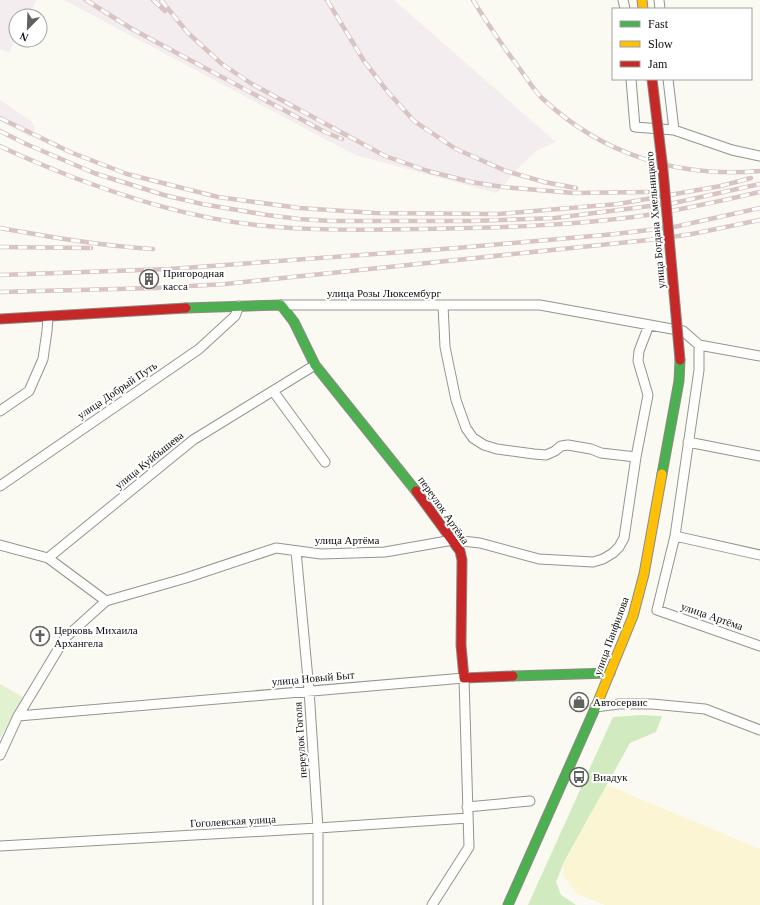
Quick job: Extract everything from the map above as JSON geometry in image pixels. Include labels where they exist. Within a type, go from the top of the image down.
[{"type":"main road","name":"улица Богдана Хмельницкого","points":[[652,80],[663,170],[680,360]]},
{"type":"main road","name":"улица Розы Люксембург","points":[[0,319],[48,318],[168,308],[281,305]]},
{"type":"main road","name":"переулок Артёма","points":[[281,305],[294,322],[315,365],[402,471],[460,551],[462,560],[461,645],[464,678]]},
{"type":"main road","name":"улица Панфилова","points":[[508,905],[596,707],[633,616],[644,574],[679,381],[680,360]]},
{"type":"main road","name":"улица Новый Быт","points":[[464,678],[610,673]]},
{"type":"street","points":[[631,80],[635,127],[674,130],[732,150],[760,156]]},
{"type":"street","points":[[668,80],[674,130]]},
{"type":"street","points":[[443,304],[446,347],[456,400],[466,428],[473,438],[497,449],[534,454],[546,455],[562,446],[568,445],[591,448],[601,453],[636,457],[648,396],[638,361],[639,351],[649,325]]},
{"type":"street","name":"улица Розы Люксембург","points":[[281,305],[540,305],[684,331],[699,345]]},
{"type":"street","name":"улица Добрый Путь","points":[[0,486],[199,349],[235,316],[239,306]]},
{"type":"street","points":[[0,411],[29,391],[43,359],[48,331],[48,318]]},
{"type":"street","points":[[760,356],[699,345],[699,370],[675,536],[760,555]]},
{"type":"street","name":"улица Куйбышева","points":[[48,558],[193,440],[315,365]]},
{"type":"street","points":[[273,391],[325,462]]},
{"type":"street","points":[[688,442],[760,456]]},
{"type":"street","name":"улица Артёма","points":[[106,601],[186,578],[276,548],[321,554],[385,552],[453,540],[480,543],[539,559],[593,562],[603,559],[613,553],[619,547],[624,538],[636,457]]},
{"type":"street","name":"улица Артёма","points":[[675,536],[657,610],[760,646]]},
{"type":"street","points":[[0,545],[48,558],[106,601],[65,638],[18,716],[0,755]]},
{"type":"street","name":"переулок Гоголя","points":[[296,551],[309,690],[318,828],[318,905]]},
{"type":"street","name":"улица Новый Быт","points":[[18,716],[309,690],[464,678]]},
{"type":"street","name":"переулок Артёма","points":[[432,905],[469,847],[464,678]]},
{"type":"street","points":[[596,707],[618,704],[652,704],[705,709],[760,730]]},
{"type":"street","points":[[467,807],[530,802]]},
{"type":"street","name":"Гоголевская улица","points":[[0,846],[468,818]]},
{"type":"shaded area","points":[[0,0],[37,0],[32,8],[8,8],[8,48],[11,48],[9,53],[0,49]]},
{"type":"shaded area","points":[[64,0],[394,0],[556,142],[536,151],[516,170],[496,193],[355,155]]},
{"type":"shaded area","points":[[0,100],[31,121],[35,128],[30,137],[0,121]]},
{"type":"green space","points":[[0,684],[23,697],[0,739]]},
{"type":"green space","points":[[641,715],[662,716],[656,732],[630,743],[564,862],[556,882],[561,895],[576,905],[528,905],[613,717]]},
{"type":"sand","points":[[607,785],[760,849],[760,905],[605,905],[577,894],[563,875],[564,862]]},
{"type":"railway","points":[[86,0],[132,29],[325,132],[342,139]]},
{"type":"railway","points":[[153,0],[165,11]]},
{"type":"railway","points":[[161,0],[188,33],[222,64],[252,84],[385,156],[428,171],[471,182],[503,187],[574,193],[648,192]]},
{"type":"railway","points":[[327,0],[364,61],[388,92],[414,121],[456,149],[506,171],[544,182],[576,188]]},
{"type":"railway","points":[[473,0],[497,37],[537,93],[566,118],[591,135],[616,148],[643,159],[671,166],[700,171],[760,171]]},
{"type":"railway","points":[[0,118],[70,152],[127,174],[218,197],[299,208],[375,213],[499,214],[618,204],[721,186],[751,178]]},
{"type":"railway","points":[[0,131],[26,144],[94,173],[164,195],[202,204],[299,219],[332,221],[472,221],[555,218],[674,203],[760,184]]},
{"type":"railway","points":[[0,146],[75,178],[142,201],[209,218],[256,225],[297,228],[358,230],[448,229],[531,226],[586,222],[656,214],[760,192]]},
{"type":"railway","points":[[0,275],[170,269],[457,248],[615,234],[674,227],[760,208]]},
{"type":"railway","points":[[0,292],[156,288],[225,284],[658,239],[692,234],[760,220]]},
{"type":"railway","points":[[0,228],[57,238],[153,249]]},
{"type":"railway","points":[[0,247],[91,248]]},
{"type":"traffic: fast","points":[[186,308],[281,305],[294,322],[315,365],[416,491]]},
{"type":"traffic: fast","points":[[662,474],[679,381],[680,360]]},
{"type":"traffic: fast","points":[[513,676],[610,673]]},
{"type":"traffic: fast","points":[[508,905],[597,704]]},
{"type":"traffic: slow","points":[[642,0],[643,8]]},
{"type":"traffic: slow","points":[[597,704],[633,616],[644,574],[662,474]]},
{"type":"traffic: jam","points":[[652,80],[663,170],[680,360]]},
{"type":"traffic: jam","points":[[0,319],[186,308]]},
{"type":"traffic: jam","points":[[416,491],[460,551],[462,560],[461,645],[464,678],[513,676]]},
{"type":"place","name":"Пригородная касса","points":[[149,279]]},
{"type":"place","name":"Церковь Михаила Архангела","points":[[40,636]]},
{"type":"place","name":"Автосервис","points":[[579,702]]},
{"type":"place","name":"Виадук","points":[[579,777]]}]
